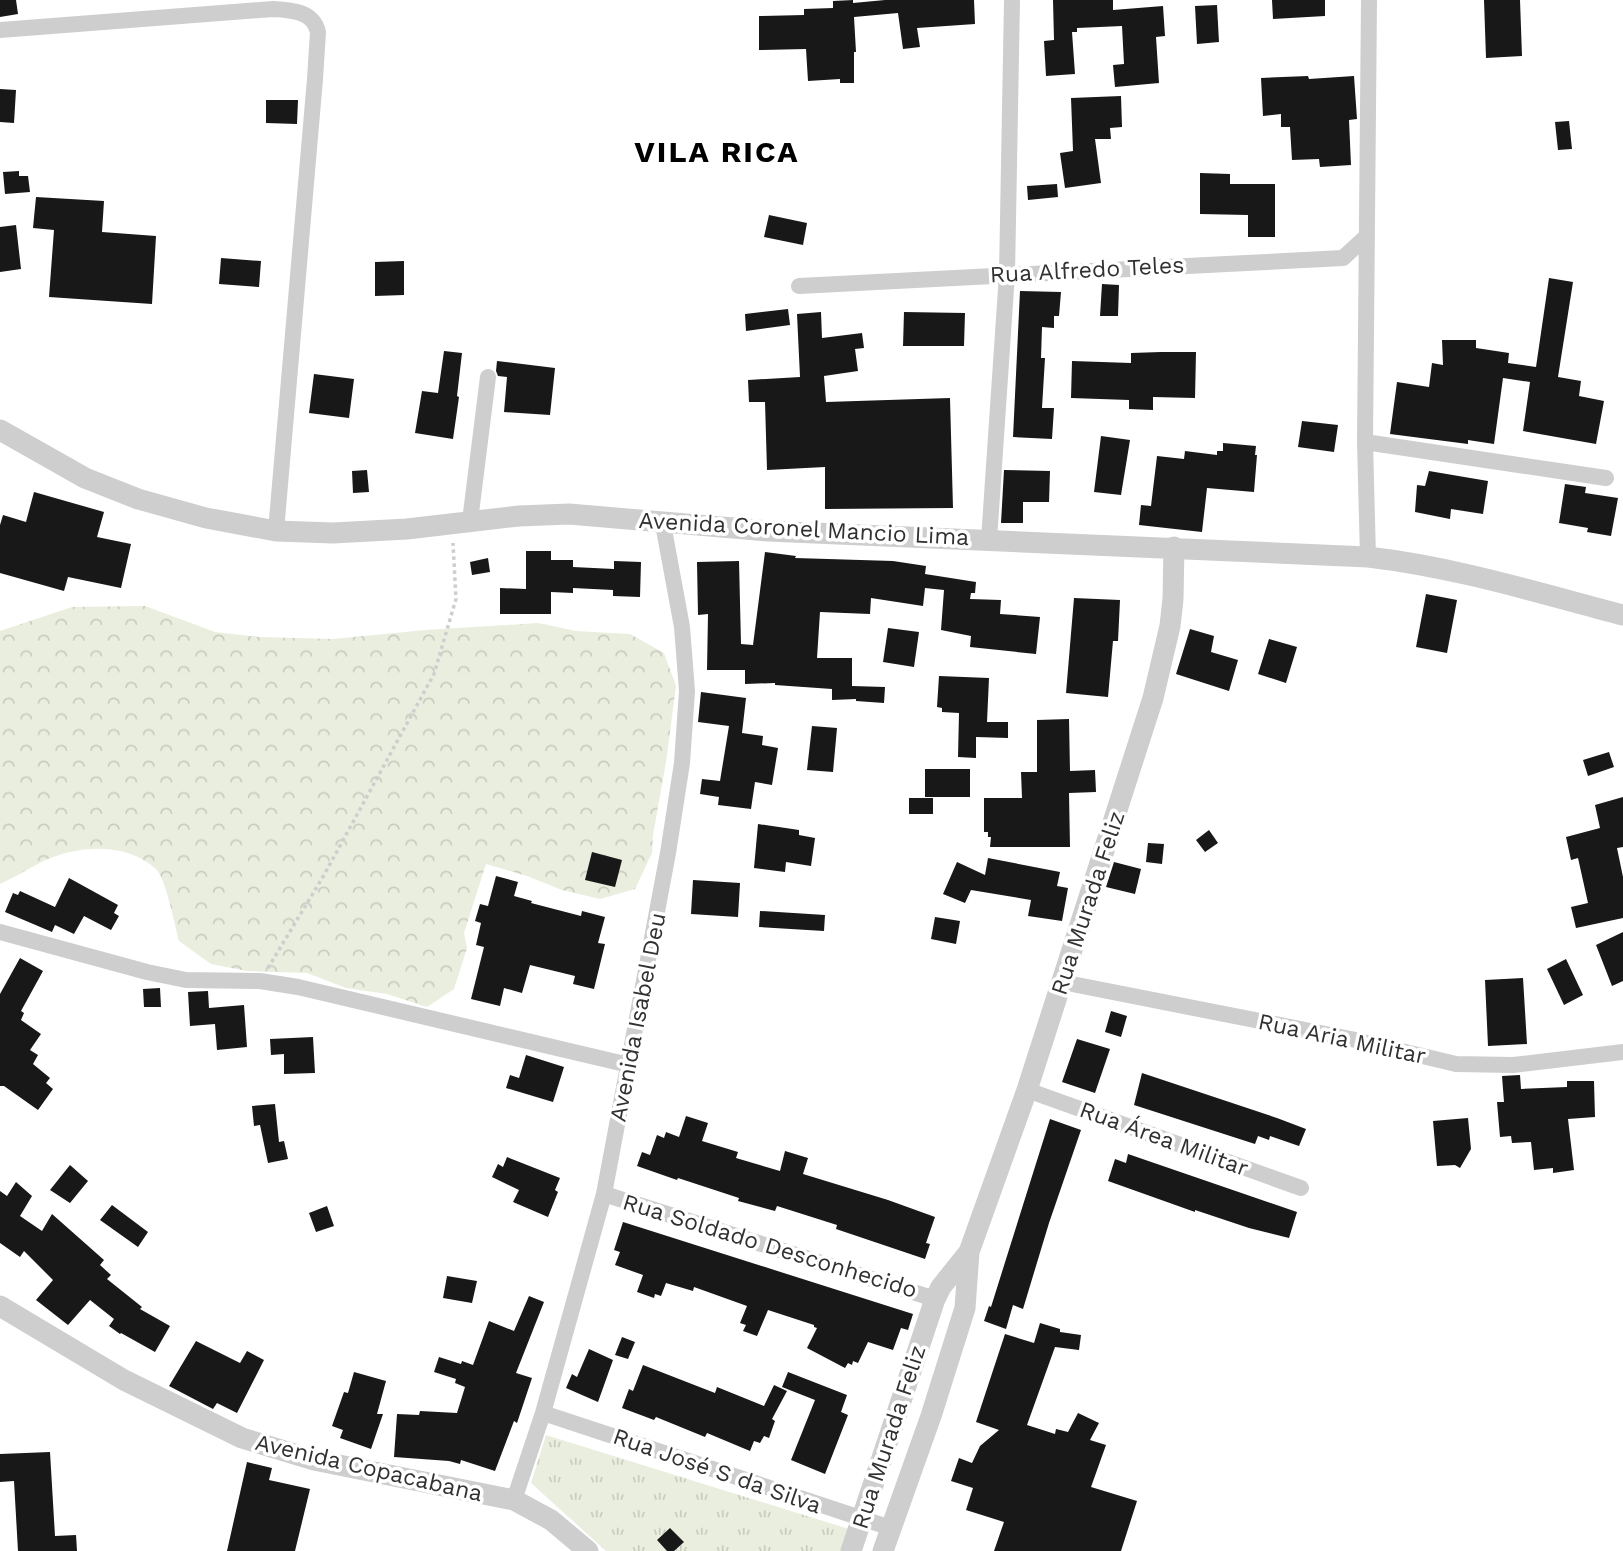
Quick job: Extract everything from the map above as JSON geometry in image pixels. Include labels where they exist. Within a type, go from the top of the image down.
[{"type":"street","points":[[989,540],[1007,274],[1012,0]]},
{"type":"street","points":[[1368,557],[1365,442],[1369,0]]},
{"type":"street","points":[[0,30],[288,9],[301,12],[316,24],[318,32],[315,79],[276,531]]},
{"type":"street","name":"Rua Alfredo Teles","points":[[799,286],[1343,258],[1367,236]]},
{"type":"street","points":[[461,522],[488,377]]},
{"type":"street","name":"Avenida Coronel Mancio Lima","points":[[0,430],[85,478],[138,499],[206,518],[276,531],[333,533],[569,514],[768,531],[1368,557],[1462,573],[1623,615]]},
{"type":"street","points":[[1365,442],[1606,478]]},
{"type":"street","name":"Avenida Isabel Deu","points":[[514,1500],[543,1413],[604,1194],[668,853],[682,763],[687,691],[682,627],[663,524]]},
{"type":"street","name":"Rua Murada Feliz","points":[[883,1551],[931,1416],[965,1308],[970,1252],[1027,1090],[1164,659],[1173,599],[1174,547]]},
{"type":"street","points":[[0,932],[147,972],[186,980],[260,981],[298,987],[629,1065]]},
{"type":"street","name":"Rua Aria Militar","points":[[1062,982],[1352,1039],[1457,1064],[1513,1065],[1623,1052]]},
{"type":"street","name":"Rua Área Militar","points":[[1027,1090],[1301,1188]]},
{"type":"street","name":"Rua Soldado Desconhecido","points":[[604,1194],[935,1299]]},
{"type":"street","name":"Rua Murada Feliz","points":[[851,1551],[935,1299],[970,1252]]},
{"type":"street","name":"Avenida Copacabana","points":[[0,1306],[124,1380],[242,1438],[314,1460],[514,1500],[551,1520],[588,1551]]},
{"type":"street","points":[[900,1406],[931,1416]]},
{"type":"street","name":"Rua José S da Silva","points":[[543,1413],[891,1528]]},
{"type":"path","points":[[260,981],[324,875],[433,674],[456,599],[461,522]]},
{"type":"green space","points":[[145,606],[215,632],[259,637],[333,639],[538,623],[576,631],[630,634],[664,653],[676,686],[652,853],[635,889],[600,899],[562,890],[486,864],[464,933],[467,948],[454,989],[427,1007],[387,994],[346,988],[307,973],[247,971],[211,964],[179,941],[167,892],[156,869],[133,855],[120,851],[93,849],[66,853],[46,860],[0,884],[0,631],[72,607]]},
{"type":"green space","points":[[546,1435],[849,1529],[842,1551],[606,1551],[531,1483]]},
{"type":"building","points":[[0,0],[16,0],[18,14],[0,17]]},
{"type":"building","points":[[853,0],[853,3],[885,0],[974,0],[975,24],[917,28],[920,47],[903,49],[898,13],[854,17],[854,83],[840,83],[840,79],[808,81],[806,49],[759,50],[759,16],[804,15],[804,9],[833,8],[833,1]]},
{"type":"building","points":[[1053,0],[1113,0],[1113,10],[1163,6],[1165,36],[1156,37],[1159,83],[1115,87],[1113,65],[1124,64],[1122,26],[1077,28],[1077,32],[1072,32],[1075,74],[1046,76],[1044,41],[1054,40]]},
{"type":"building","points":[[1272,0],[1325,0],[1325,16],[1273,19]]},
{"type":"building","points":[[1484,0],[1520,0],[1522,56],[1486,58]]},
{"type":"building","points":[[1217,5],[1219,42],[1197,44],[1195,6]]},
{"type":"building","points":[[1308,76],[1309,79],[1354,76],[1357,119],[1349,120],[1351,165],[1320,167],[1319,159],[1292,160],[1290,127],[1281,127],[1281,114],[1263,116],[1261,78]]},
{"type":"building","points":[[0,89],[16,90],[14,123],[0,122]]},
{"type":"building","points":[[1121,96],[1122,127],[1110,128],[1111,139],[1095,139],[1101,183],[1065,188],[1060,153],[1073,151],[1071,98]]},
{"type":"building","points":[[266,100],[298,100],[297,124],[266,123]]},
{"type":"building","points":[[1569,121],[1572,149],[1558,150],[1555,122]]},
{"type":"building","points":[[19,171],[19,176],[28,176],[30,192],[5,194],[3,172]]},
{"type":"building","points":[[1200,173],[1230,174],[1230,184],[1275,184],[1275,237],[1248,237],[1248,215],[1200,214]]},
{"type":"building","points":[[1057,184],[1058,197],[1028,200],[1027,186]]},
{"type":"building","points":[[36,197],[104,201],[102,232],[156,236],[152,304],[49,297],[54,230],[33,228]]},
{"type":"building","points":[[769,215],[807,223],[803,245],[764,237]]},
{"type":"building","points":[[16,225],[21,269],[0,272],[0,227]]},
{"type":"building","points":[[221,258],[261,261],[259,287],[219,284]]},
{"type":"building","points":[[404,261],[404,295],[375,296],[375,262]]},
{"type":"building","points":[[1549,278],[1573,282],[1558,377],[1581,381],[1579,396],[1604,401],[1596,444],[1523,431],[1530,382],[1503,378],[1494,444],[1468,440],[1468,444],[1390,434],[1397,382],[1429,387],[1432,363],[1443,365],[1442,340],[1476,340],[1476,348],[1509,353],[1508,363],[1536,367]]},
{"type":"building","points":[[1102,284],[1119,285],[1118,316],[1100,316]]},
{"type":"building","points":[[1020,291],[1061,292],[1059,316],[1054,316],[1054,328],[1042,327],[1041,358],[1045,358],[1042,408],[1054,408],[1052,439],[1013,437]]},
{"type":"building","points":[[788,309],[790,325],[746,331],[745,314]]},
{"type":"building","points":[[821,312],[822,338],[862,333],[864,348],[855,349],[858,371],[824,376],[826,402],[950,398],[953,508],[825,509],[825,467],[767,470],[765,402],[749,402],[748,380],[800,377],[797,314]]},
{"type":"building","points":[[904,312],[965,313],[964,346],[903,346]]},
{"type":"building","points":[[444,351],[462,353],[453,439],[415,433],[422,391],[438,393]]},
{"type":"building","points":[[1196,352],[1195,398],[1153,397],[1153,410],[1129,409],[1129,400],[1071,398],[1072,361],[1131,363],[1131,353]]},
{"type":"building","points":[[497,361],[555,368],[550,415],[504,412],[507,377],[498,376]]},
{"type":"building","points":[[314,374],[354,379],[349,418],[309,413]]},
{"type":"building","points":[[1302,421],[1338,425],[1334,452],[1298,447]]},
{"type":"building","points":[[1101,436],[1130,440],[1121,495],[1094,492]]},
{"type":"building","points":[[1223,443],[1256,446],[1254,492],[1207,488],[1202,532],[1139,525],[1141,505],[1151,506],[1157,456],[1184,459],[1185,451],[1217,455],[1217,451],[1223,451]]},
{"type":"building","points":[[367,470],[369,492],[353,493],[352,471]]},
{"type":"building","points":[[1004,470],[1050,471],[1049,502],[1023,502],[1023,523],[1001,523]]},
{"type":"building","points":[[1429,471],[1488,481],[1483,514],[1451,509],[1450,519],[1415,512],[1417,485],[1425,486]]},
{"type":"building","points":[[1565,484],[1586,487],[1585,493],[1618,498],[1611,536],[1587,532],[1588,528],[1559,523]]},
{"type":"building","points":[[34,492],[104,512],[97,537],[131,544],[121,588],[68,577],[64,591],[0,573],[0,525],[3,515],[26,522]]},
{"type":"building","points":[[526,551],[551,551],[551,560],[573,560],[573,567],[614,569],[614,561],[641,562],[640,597],[613,596],[613,590],[573,588],[573,593],[551,592],[551,614],[500,614],[500,588],[526,589]]},
{"type":"building","points":[[765,552],[796,556],[795,558],[893,561],[926,566],[925,574],[976,582],[975,593],[971,593],[970,599],[1001,600],[1000,614],[1040,617],[1036,654],[970,647],[971,636],[941,630],[944,590],[925,588],[923,606],[871,598],[870,614],[820,612],[817,658],[852,658],[852,686],[885,687],[884,703],[856,699],[832,700],[832,689],[775,683],[745,684],[745,670],[707,670],[708,614],[698,615],[697,562],[739,561],[741,644],[753,645]]},
{"type":"building","points":[[488,558],[490,572],[472,575],[470,562]]},
{"type":"building","points":[[1426,594],[1457,600],[1447,653],[1416,647]]},
{"type":"building","points":[[1074,598],[1120,600],[1118,641],[1113,641],[1108,697],[1066,693]]},
{"type":"building","points":[[888,628],[919,632],[914,667],[883,662]]},
{"type":"building","points":[[1190,629],[1214,636],[1211,652],[1238,660],[1229,691],[1176,674]]},
{"type":"building","points":[[1269,639],[1297,647],[1286,683],[1258,674]]},
{"type":"building","points":[[939,676],[989,678],[987,722],[1008,722],[1008,738],[976,737],[976,758],[958,757],[959,713],[942,712],[942,708],[937,707]]},
{"type":"building","points":[[701,692],[746,698],[742,733],[763,736],[762,745],[778,748],[772,785],[755,782],[751,809],[718,805],[719,797],[700,794],[702,779],[720,781],[729,726],[698,722]]},
{"type":"building","points":[[1069,719],[1070,771],[1095,770],[1096,792],[1069,793],[1070,847],[990,847],[991,837],[988,837],[988,832],[984,832],[984,798],[1022,798],[1021,772],[1037,772],[1037,720]]},
{"type":"building","points":[[812,726],[837,728],[833,772],[807,770]]},
{"type":"building","points":[[1609,752],[1614,767],[1588,776],[1583,760]]},
{"type":"building","points":[[925,769],[970,769],[970,797],[925,797]]},
{"type":"building","points":[[1623,797],[1623,847],[1617,848],[1623,877],[1623,918],[1576,928],[1571,907],[1588,903],[1578,858],[1571,860],[1566,837],[1600,828],[1595,805]]},
{"type":"building","points":[[909,798],[933,798],[933,814],[909,814]]},
{"type":"building","points":[[758,824],[799,830],[799,835],[815,838],[811,866],[786,862],[785,872],[754,868]]},
{"type":"building","points":[[1209,830],[1218,843],[1205,852],[1196,840]]},
{"type":"building","points":[[1148,843],[1164,844],[1162,864],[1146,862]]},
{"type":"building","points":[[592,852],[622,860],[615,887],[585,880]]},
{"type":"building","points":[[988,858],[1060,872],[1057,886],[1068,888],[1062,921],[1028,916],[1031,900],[971,890],[965,903],[943,894],[957,862],[985,875]]},
{"type":"building","points":[[1114,862],[1141,869],[1135,894],[1106,887]]},
{"type":"building","points":[[496,876],[518,882],[514,896],[532,901],[531,903],[581,916],[582,911],[605,917],[598,943],[605,944],[594,989],[573,984],[575,976],[530,965],[522,993],[504,988],[500,1006],[471,999],[484,947],[476,945],[481,923],[475,921],[480,904],[488,906]]},
{"type":"building","points":[[69,878],[118,905],[114,913],[119,916],[111,930],[84,916],[74,934],[55,925],[52,932],[5,912],[13,893],[18,895],[20,891],[55,907]]},
{"type":"building","points":[[693,880],[740,883],[738,917],[691,914]]},
{"type":"building","points":[[760,911],[825,915],[824,931],[759,927]]},
{"type":"building","points":[[935,917],[960,921],[956,944],[931,939]]},
{"type":"building","points":[[1623,932],[1623,981],[1612,986],[1596,945]]},
{"type":"building","points":[[20,958],[43,971],[21,1011],[24,1013],[21,1020],[41,1034],[30,1050],[38,1055],[33,1064],[50,1078],[46,1083],[53,1089],[38,1110],[4,1086],[0,1086],[0,994]]},
{"type":"building","points":[[1566,959],[1583,995],[1564,1005],[1547,969]]},
{"type":"building","points":[[1523,978],[1527,1044],[1488,1046],[1485,980]]},
{"type":"building","points":[[160,988],[161,1007],[144,1007],[143,989]]},
{"type":"building","points":[[208,991],[209,1008],[244,1005],[247,1047],[217,1050],[215,1024],[190,1026],[188,992]]},
{"type":"building","points":[[1111,1011],[1127,1016],[1121,1037],[1105,1032]]},
{"type":"building","points":[[313,1037],[315,1073],[284,1074],[284,1054],[271,1055],[270,1039]]},
{"type":"building","points":[[1077,1039],[1110,1049],[1095,1093],[1062,1082]]},
{"type":"building","points":[[526,1055],[564,1067],[553,1102],[506,1088],[510,1075],[519,1078]]},
{"type":"building","points":[[1142,1073],[1306,1129],[1299,1146],[1270,1136],[1269,1140],[1258,1136],[1255,1144],[1134,1105]]},
{"type":"building","points":[[1520,1075],[1521,1089],[1567,1087],[1567,1081],[1594,1081],[1595,1117],[1568,1119],[1574,1170],[1553,1173],[1553,1168],[1534,1170],[1531,1142],[1512,1143],[1511,1136],[1500,1137],[1497,1102],[1504,1102],[1502,1076]]},
{"type":"building","points":[[275,1104],[279,1142],[284,1141],[288,1159],[268,1163],[260,1125],[254,1126],[252,1106]]},
{"type":"building","points":[[686,1116],[708,1123],[702,1141],[738,1152],[736,1158],[780,1171],[785,1151],[808,1158],[803,1174],[935,1217],[926,1243],[930,1244],[925,1259],[836,1229],[837,1225],[777,1206],[775,1211],[738,1201],[739,1198],[637,1166],[642,1152],[650,1155],[657,1135],[664,1138],[666,1132],[679,1137]]},
{"type":"building","points":[[1468,1118],[1471,1149],[1460,1168],[1455,1165],[1437,1166],[1433,1121]]},
{"type":"building","points":[[1050,1119],[1081,1130],[1023,1309],[1013,1305],[1006,1329],[984,1321],[989,1306],[991,1307]]},
{"type":"building","points":[[1128,1154],[1297,1212],[1289,1238],[1195,1212],[1108,1181],[1115,1159],[1126,1163]]},
{"type":"building","points":[[507,1157],[560,1178],[555,1190],[558,1192],[548,1217],[513,1202],[519,1190],[492,1177],[498,1164],[503,1167]]},
{"type":"building","points":[[70,1165],[88,1181],[70,1203],[50,1190]]},
{"type":"building","points":[[16,1182],[32,1196],[20,1216],[42,1231],[52,1214],[104,1260],[100,1265],[111,1275],[107,1279],[142,1307],[140,1309],[170,1326],[155,1352],[109,1326],[114,1319],[90,1300],[68,1325],[36,1300],[53,1280],[24,1251],[20,1257],[0,1243],[0,1191],[7,1196]]},
{"type":"building","points":[[112,1205],[148,1232],[138,1247],[100,1220]]},
{"type":"building","points":[[327,1206],[334,1226],[316,1232],[309,1213]]},
{"type":"building","points":[[623,1222],[913,1314],[908,1330],[901,1328],[893,1350],[868,1342],[858,1363],[853,1361],[852,1365],[848,1363],[845,1368],[807,1348],[817,1328],[814,1325],[768,1310],[757,1336],[743,1331],[746,1325],[740,1323],[747,1306],[694,1287],[693,1291],[666,1283],[661,1296],[655,1294],[654,1298],[637,1292],[643,1275],[615,1265],[620,1252],[614,1250]]},
{"type":"building","points":[[447,1276],[477,1281],[472,1303],[443,1298]]},
{"type":"building","points":[[529,1296],[544,1302],[516,1373],[532,1378],[517,1423],[514,1421],[495,1471],[461,1460],[460,1464],[394,1457],[397,1414],[419,1415],[420,1411],[457,1413],[465,1387],[455,1383],[456,1379],[434,1372],[439,1357],[473,1365],[489,1321],[514,1331]]},
{"type":"building","points":[[1040,1323],[1060,1329],[1060,1332],[1081,1335],[1079,1350],[1055,1347],[1027,1425],[1055,1434],[1056,1429],[1068,1432],[1078,1413],[1099,1423],[1090,1440],[1106,1445],[1091,1487],[1137,1501],[1121,1551],[994,1551],[1004,1522],[966,1510],[973,1488],[951,1481],[959,1458],[972,1463],[980,1446],[999,1430],[976,1422],[1005,1334],[1034,1343]]},
{"type":"building","points":[[622,1337],[635,1342],[628,1359],[615,1355]]},
{"type":"building","points":[[196,1341],[240,1363],[247,1351],[264,1360],[237,1413],[217,1403],[213,1409],[169,1386]]},
{"type":"building","points":[[589,1349],[613,1360],[598,1402],[566,1388],[572,1374],[577,1377]]},
{"type":"building","points":[[643,1365],[715,1393],[717,1387],[764,1406],[774,1385],[787,1391],[772,1419],[775,1421],[769,1438],[764,1436],[760,1443],[754,1441],[750,1451],[707,1433],[705,1437],[656,1417],[654,1420],[622,1408],[629,1389],[633,1391]]},
{"type":"building","points":[[354,1372],[386,1381],[377,1414],[383,1414],[371,1449],[340,1438],[343,1430],[332,1426],[344,1392],[348,1393]]},
{"type":"building","points":[[788,1372],[847,1395],[841,1412],[848,1415],[825,1474],[791,1460],[815,1400],[782,1387]]},
{"type":"building","points":[[50,1452],[55,1536],[76,1535],[77,1551],[18,1551],[14,1481],[0,1482],[0,1454]]},
{"type":"building","points":[[247,1462],[272,1468],[269,1480],[310,1489],[295,1551],[227,1551]]},
{"type":"building","points":[[670,1528],[684,1542],[674,1551],[667,1551],[657,1540]]},
{"type":"district","name":"VILA RICA","points":[[717,151]]}]
